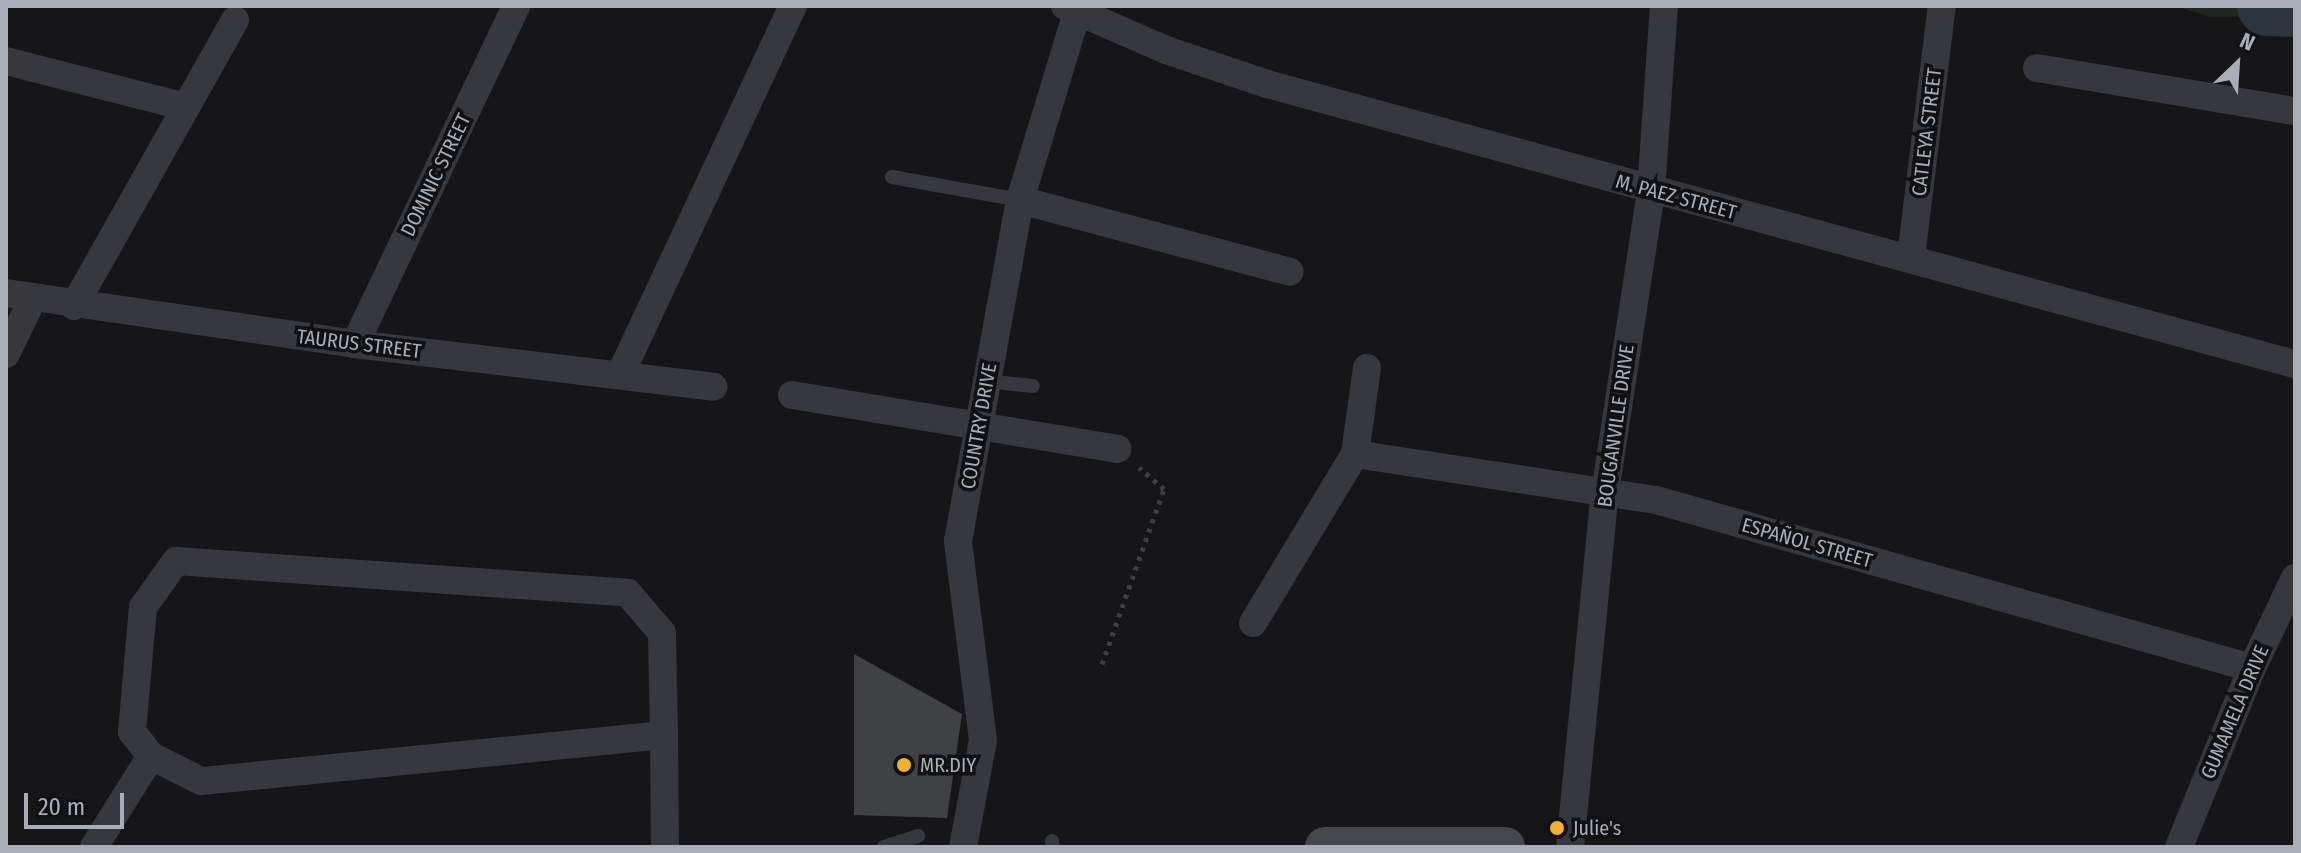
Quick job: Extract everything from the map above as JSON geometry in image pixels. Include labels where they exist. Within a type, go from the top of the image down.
[{"type":"street","name":"DOMINIC STREET","points":[[355,344],[516,6]]},
{"type":"street","points":[[620,375],[793,6]]},
{"type":"street","name":"BOUGANVILLE DRIVE","points":[[1570,847],[1605,492],[1651,191],[1664,6]]},
{"type":"street","name":"CATLEYA STREET","points":[[1911,257],[1942,6]]},
{"type":"street","name":"M. PAEZ STREET","points":[[1071,9],[1166,50],[1267,84],[2295,364]]},
{"type":"street","name":"COUNTRY DRIVE","points":[[963,847],[983,740],[958,541],[1020,200],[1071,9]]},
{"type":"street","points":[[74,306],[235,20]]},
{"type":"street","points":[[6,61],[186,107]]},
{"type":"street","points":[[2037,68],[2295,111]]},
{"type":"street","points":[[1020,200],[1290,272]]},
{"type":"street","name":"TAURUS STREET","points":[[19,295],[74,306],[355,344],[713,387]]},
{"type":"street","points":[[6,354],[19,295]]},
{"type":"street","points":[[1253,623],[1355,454],[1367,368]]},
{"type":"street","points":[[792,395],[978,429],[1118,449]]},
{"type":"street","name":"ESPAÑOL STREET","points":[[1355,454],[1656,500],[2252,668]]},
{"type":"street","points":[[664,735],[201,781],[151,756],[132,732],[143,607],[176,561],[628,593],[662,633],[664,735],[665,847]]},
{"type":"street","name":"GUMAMELA DRIVE","points":[[2179,847],[2252,668],[2295,578]]},
{"type":"street","points":[[94,847],[151,756]]},
{"type":"street","points":[[1325,847],[1505,847]]},
{"type":"lane","points":[[892,177],[1020,200]]},
{"type":"lane","points":[[986,381],[1033,386]]},
{"type":"lane","points":[[884,847],[918,836]]},
{"type":"path","points":[[1102,664],[1164,489],[1118,449]]},
{"type":"shaded area","points":[[2175,6],[2295,6],[2295,16],[2211,17]]},
{"type":"building","name":"MR.DIY","points":[[854,654],[962,714],[947,818],[854,815]]},
{"type":"waterway","points":[[2267,6],[2295,7]]},
{"type":"place","name":"MR.DIY","points":[[904,765]]},
{"type":"place","name":"Julie's","points":[[1557,828]]}]
